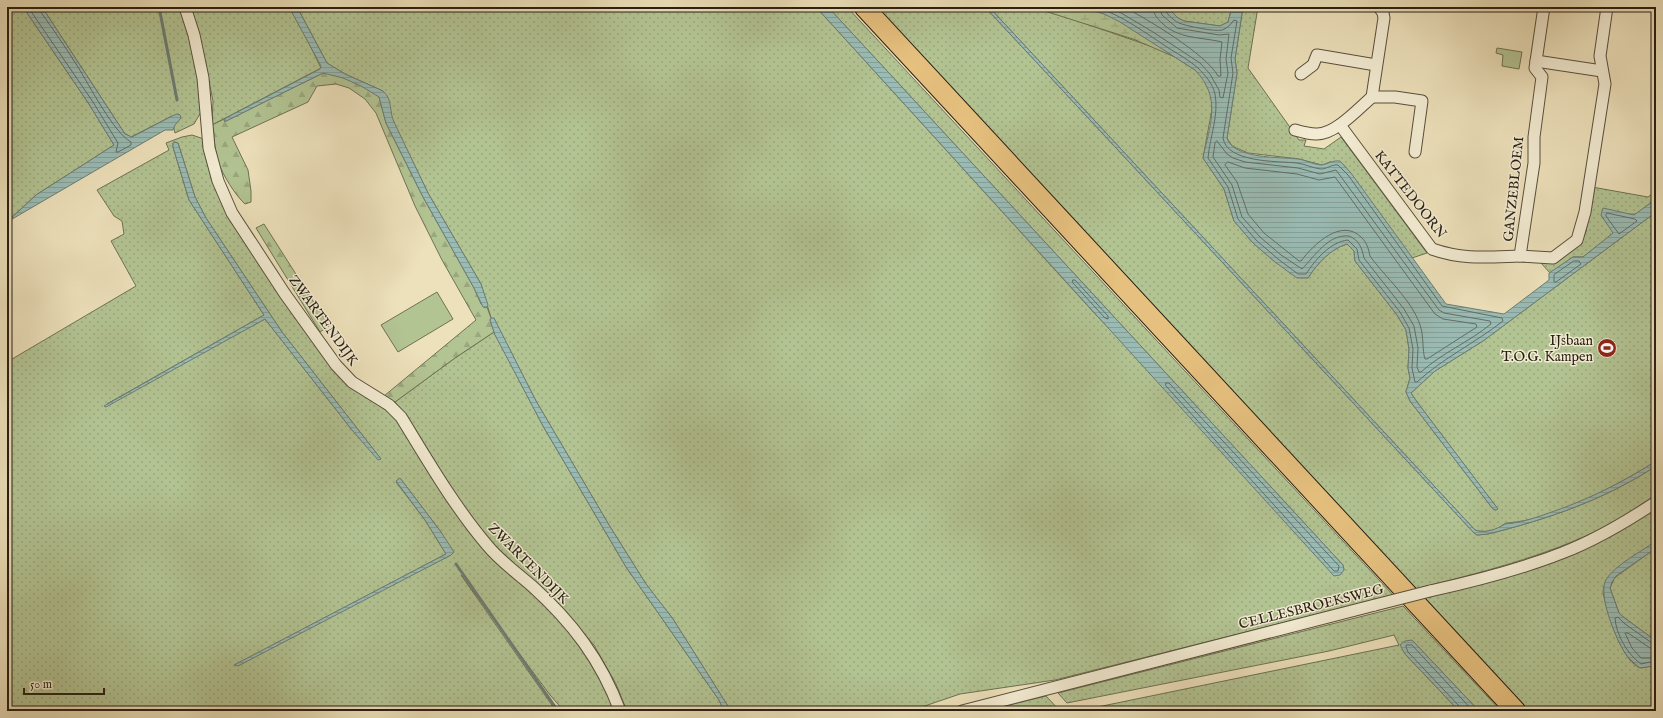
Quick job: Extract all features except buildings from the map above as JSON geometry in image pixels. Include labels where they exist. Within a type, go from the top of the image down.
[{"type":"highway","points":[[856,7],[1507,711]]},
{"type":"highway","points":[[864,7],[1516,711]]},
{"type":"street","name":"ZWARTENDIJK","points":[[185,7],[194,35],[203,78],[209,148],[218,181],[232,213],[285,294],[336,365],[352,382],[389,405],[401,417],[462,513],[488,547],[533,587],[582,638],[603,670],[620,711]]},
{"type":"street","points":[[1295,130],[1318,135],[1328,132],[1340,125],[1372,97],[1384,18],[1379,7]]},
{"type":"street","name":"GANZEBLOEM","points":[[1544,7],[1535,68],[1542,77],[1534,137],[1534,163],[1520,256],[1553,258],[1577,240],[1585,212],[1604,87],[1600,56],[1607,7]]},
{"type":"street","points":[[1301,74],[1313,65],[1316,55],[1376,65]]},
{"type":"street","points":[[1536,61],[1602,71]]},
{"type":"street","name":"KATTEDOORN","points":[[1372,97],[1395,97],[1422,101],[1415,152]]},
{"type":"street","name":"KATTEDOORN","points":[[1340,125],[1432,249],[1448,255],[1466,257],[1520,256]]},
{"type":"street","name":"CELLESBROEKSWEG","points":[[962,711],[1508,572],[1563,553],[1627,521],[1656,502]]},
{"type":"green space","points":[[7,7],[23,7],[89,104],[114,145],[36,195],[7,222]]},
{"type":"green space","points":[[42,7],[182,7],[195,55],[201,112],[194,124],[175,133],[172,116],[131,137],[125,134]]},
{"type":"green space","points":[[191,7],[289,7],[302,29],[321,68],[212,125],[213,101]]},
{"type":"green space","points":[[297,7],[816,7],[1096,315],[1344,570],[1343,565],[828,7],[847,7],[1393,595],[1055,680],[960,694],[910,711],[731,711],[673,619],[646,584],[609,525],[536,401],[494,319],[491,318],[481,284],[428,193],[391,117],[383,91],[345,74],[327,63]]},
{"type":"green space","points":[[869,7],[985,7],[1477,535],[1488,534],[1532,522],[1596,499],[1656,466],[1656,495],[1613,523],[1560,547],[1487,570],[1411,590]]},
{"type":"green space","points":[[989,7],[1032,7],[1066,17],[1156,48],[1175,57],[1195,70],[1203,78],[1211,94],[1212,109],[1203,158],[1224,189],[1234,221],[1253,243],[1275,262],[1308,278],[1320,262],[1335,249],[1347,244],[1354,251],[1355,261],[1397,315],[1406,330],[1409,349],[1408,368],[1410,378],[1406,392],[1410,401],[1493,509],[1496,510],[1497,508],[1411,393],[1435,371],[1483,341],[1656,212],[1656,402],[1653,404],[1656,408],[1656,461],[1604,491],[1564,509],[1544,516],[1507,523],[1493,530],[1475,530]]},
{"type":"green space","points":[[1032,7],[1081,7],[1105,14],[1130,27],[1175,57],[1133,39]]},
{"type":"green space","points":[[1167,7],[1232,7],[1228,22],[1220,26],[1184,21],[1178,18]]},
{"type":"green space","points":[[1243,7],[1258,7],[1248,68],[1299,140],[1306,140],[1304,146],[1324,149],[1341,137],[1427,253],[1412,258],[1344,165],[1330,162],[1322,165],[1299,159],[1248,153],[1232,146],[1227,138],[1237,73],[1235,59]]},
{"type":"green space","points":[[1497,48],[1522,52],[1519,69],[1502,66],[1503,55],[1496,53]]},
{"type":"green space","points":[[323,73],[336,75],[352,81],[375,93],[379,97],[386,123],[423,197],[474,288],[481,304],[485,308],[487,307],[491,318],[490,320],[494,332],[455,358],[395,402],[384,396],[476,320],[442,260],[415,206],[376,113],[365,99],[349,88],[336,84],[317,86],[308,102],[232,137],[248,170],[251,202],[245,204],[237,195],[218,162],[212,125],[226,118],[224,121],[226,121]]},
{"type":"green space","points":[[192,135],[205,141],[216,184],[356,389],[394,416],[445,494],[582,643],[617,711],[564,711],[550,695],[461,575],[556,711],[7,711],[7,362],[136,286],[111,241],[124,234],[122,221],[114,216],[97,190],[169,150],[166,143]],"holes":[[[174,142],[178,143],[195,197],[206,218],[282,332],[381,459],[352,430],[265,319],[107,404],[264,315],[189,200],[173,147]],[[400,478],[441,532],[451,555],[275,644],[446,554],[425,520],[396,482]]]},
{"type":"green space","points":[[1592,187],[1648,197],[1656,191],[1656,199],[1636,214],[1601,215],[1614,233],[1583,257],[1573,257],[1550,273],[1541,263],[1586,232]]},
{"type":"green space","points":[[264,224],[329,326],[320,332],[256,228]]},
{"type":"green space","points":[[437,292],[453,319],[398,352],[381,325]]},
{"type":"green space","points":[[494,332],[543,426],[626,567],[719,700],[724,711],[627,711],[616,684],[594,645],[550,596],[493,544],[466,512],[408,417],[395,402],[455,358]]},
{"type":"green space","points":[[1656,508],[1656,541],[1616,570],[1605,584],[1603,592],[1615,633],[1631,662],[1640,668],[1653,666],[1656,669],[1656,711],[1521,711],[1417,600],[1488,581]]},
{"type":"green space","points":[[1656,548],[1656,641],[1619,613],[1610,588],[1617,576]]},
{"type":"green space","points":[[1403,606],[1501,711],[1479,711],[1412,640],[1405,654],[1459,711],[1078,711],[1399,645],[1394,635],[1329,651],[1067,703],[1058,693]]},
{"type":"green space","points":[[1046,696],[1060,711],[984,711]]},
{"type":"water","points":[[23,7],[42,7],[125,134],[132,137],[177,114],[180,115],[181,118],[173,130],[165,130],[7,222],[36,195],[114,145],[89,104]]},
{"type":"water","points":[[289,7],[297,7],[327,63],[345,74],[383,91],[386,94],[390,102],[394,122],[428,193],[481,284],[488,305],[487,307],[483,307],[423,197],[386,123],[379,97],[361,86],[343,78],[323,73],[224,121],[226,118],[320,69],[321,66]]},
{"type":"water","points":[[816,7],[828,7],[1343,565],[1344,570],[1340,575],[1334,576]]},
{"type":"water","points":[[985,7],[989,7],[1475,530],[1491,530],[1505,524],[1536,518],[1603,491],[1656,461],[1656,466],[1596,499],[1554,515],[1488,534],[1477,535],[1474,533]]},
{"type":"water","points":[[1081,7],[1167,7],[1178,18],[1184,21],[1220,26],[1228,22],[1232,7],[1243,7],[1235,59],[1237,73],[1227,138],[1231,145],[1238,150],[1258,156],[1298,159],[1319,165],[1340,161],[1351,173],[1446,304],[1504,314],[1549,280],[1549,273],[1573,257],[1583,257],[1613,233],[1601,215],[1603,208],[1634,215],[1656,199],[1656,212],[1483,341],[1435,371],[1411,393],[1498,509],[1493,509],[1410,401],[1406,392],[1410,378],[1408,368],[1409,349],[1406,330],[1397,315],[1355,261],[1354,251],[1347,244],[1341,246],[1324,258],[1308,278],[1297,278],[1253,243],[1234,221],[1224,189],[1203,158],[1212,112],[1209,91],[1203,80],[1195,70],[1120,22],[1104,14]]},
{"type":"water","points":[[174,142],[178,143],[195,197],[206,218],[282,332],[381,459],[378,460],[352,430],[265,319],[106,407],[104,406],[264,315],[189,200],[173,147]]},
{"type":"water","points":[[491,318],[494,318],[536,401],[609,525],[646,584],[673,619],[731,711],[724,711],[719,700],[626,567],[543,426],[495,335],[490,320]]},
{"type":"water","points":[[400,478],[441,532],[454,552],[451,555],[238,666],[234,665],[446,554],[425,520],[396,481]]},
{"type":"water","points":[[1656,541],[1656,548],[1616,576],[1610,588],[1619,613],[1656,641],[1656,669],[1653,666],[1640,668],[1627,655],[1612,627],[1605,604],[1604,585],[1611,573],[1630,558]]},
{"type":"water","points":[[1412,640],[1479,711],[1459,711],[1405,654],[1400,645],[1405,641]]},
{"type":"waterway","points":[[157,7],[160,12],[177,100]]},
{"type":"waterway","points":[[456,564],[558,711]]},
{"type":"place","name":"IJsbaan T.O.G. Kampen","points":[[1607,348]]}]
